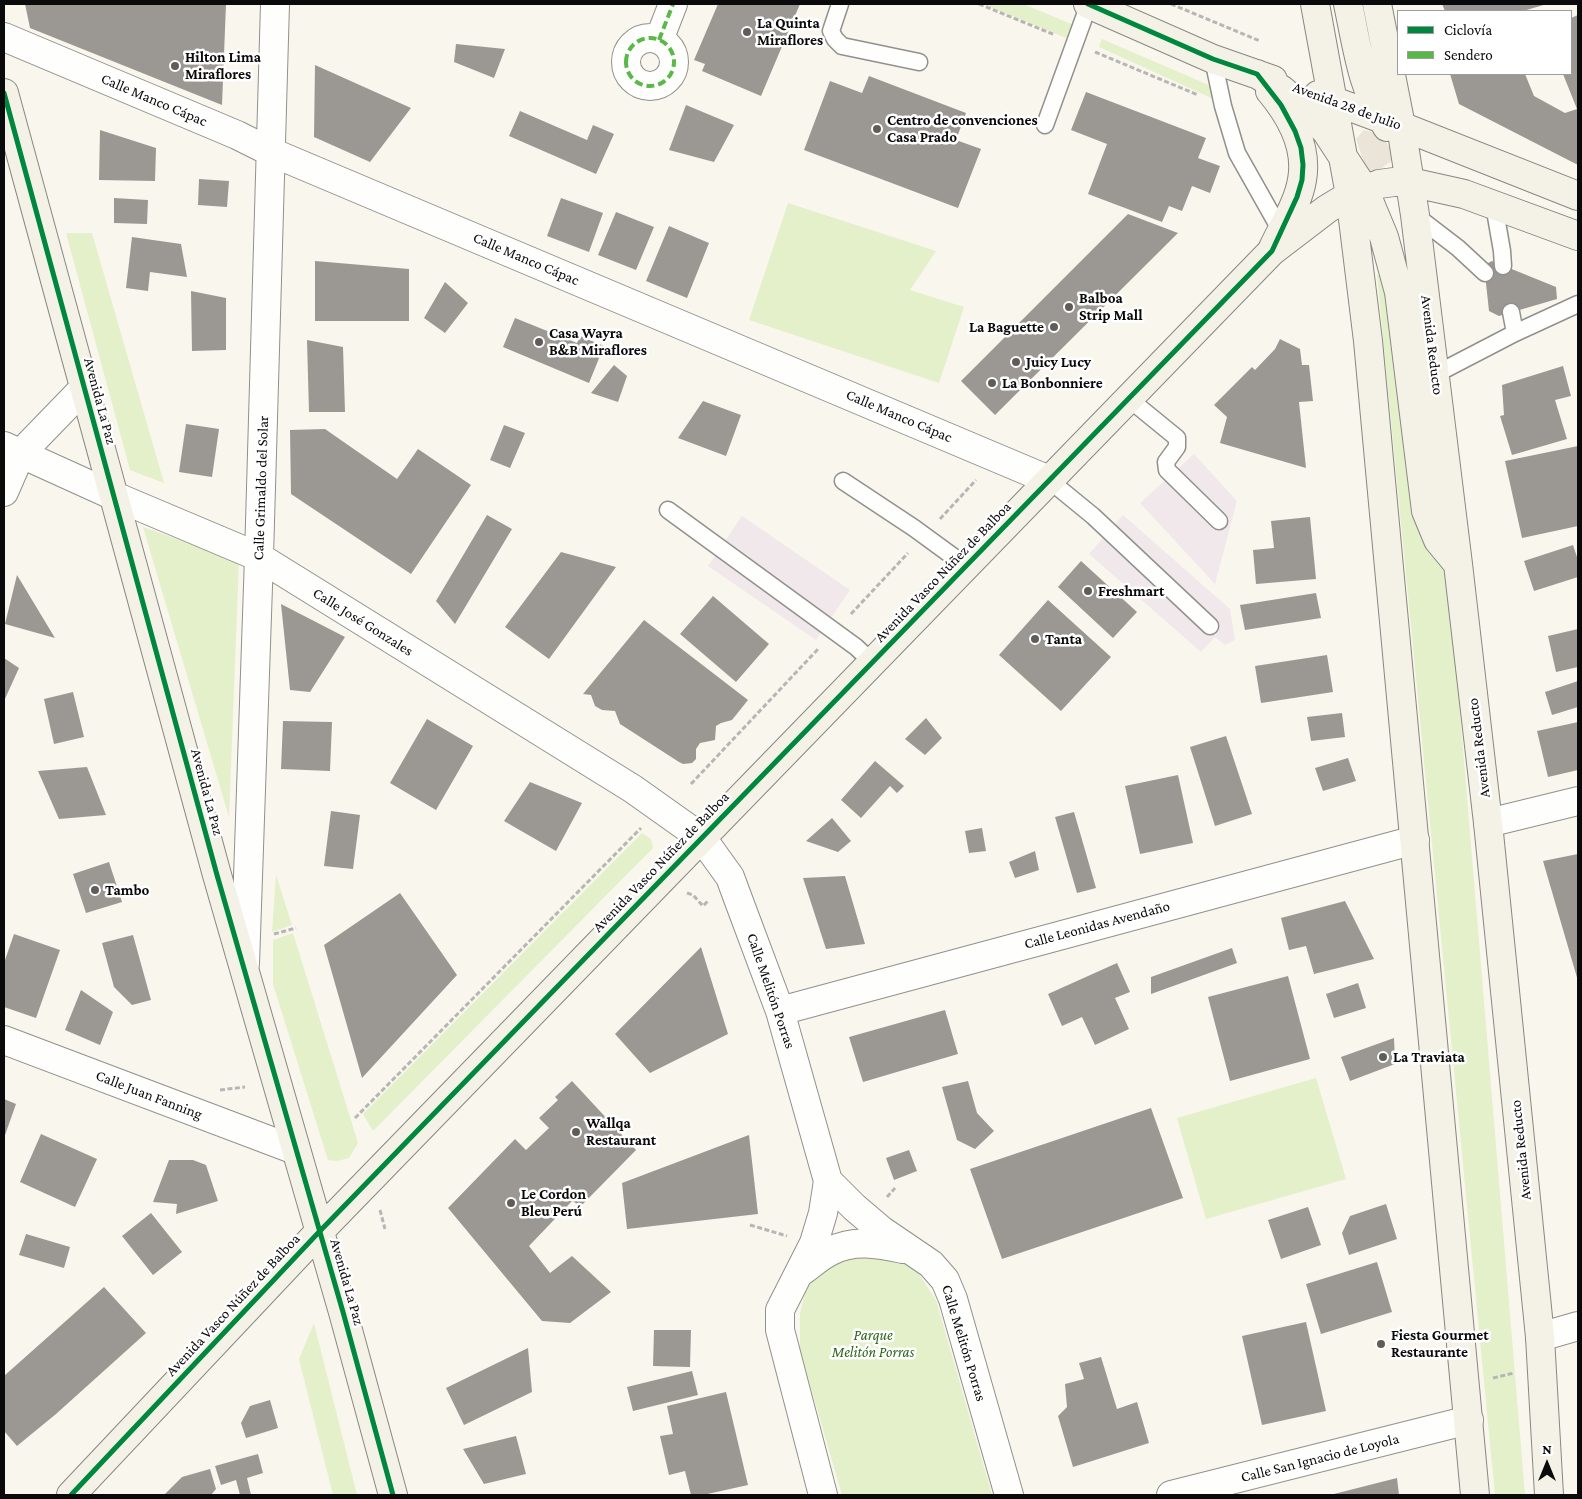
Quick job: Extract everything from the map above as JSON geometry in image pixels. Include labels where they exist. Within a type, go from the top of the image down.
[{"type":"main road","name":"Avenida 28 de Julio","points":[[1088,4],[1213,59],[1391,122],[1578,196]]},
{"type":"main road","points":[[1315,4],[1334,101],[1342,156]]},
{"type":"main road","points":[[1348,4],[1363,76],[1372,103],[1391,122]]},
{"type":"main road","name":"Avenida Reducto","points":[[1377,4],[1391,122],[1405,154],[1415,216],[1436,374],[1488,823],[1540,1337],[1549,1495]]},
{"type":"main road","points":[[1257,74],[1282,90],[1305,109],[1326,131],[1342,156],[1357,192],[1384,237],[1399,292],[1426,511],[1438,540],[1458,564]]},
{"type":"main road","points":[[1257,74],[1282,105],[1301,148],[1303,165],[1302,180],[1297,196],[1276,241]]},
{"type":"main road","name":"Avenida La Paz","points":[[4,93],[83,389],[244,973],[343,1312],[393,1495]]},
{"type":"main road","points":[[1405,154],[1442,184],[1578,236]]},
{"type":"main road","name":"Avenida Vasco Núñez de Balboa","points":[[71,1495],[319,1232],[966,566],[1276,241],[1357,192],[1394,182],[1410,182]]},
{"type":"main road","points":[[1410,182],[1464,194]]},
{"type":"main road","points":[[1357,192],[1368,341],[1475,1495]]},
{"type":"street","name":"Calle Grimaldo del Solar","points":[[244,973],[260,557],[275,4]]},
{"type":"street","points":[[660,40],[674,4]]},
{"type":"street","name":"Calle Manco Cápac","points":[[4,37],[1049,480]]},
{"type":"street","points":[[4,492],[12,449],[83,389]]},
{"type":"street","name":"Calle José Gonzales","points":[[12,449],[112,495],[260,557],[633,789],[702,838]]},
{"type":"street","points":[[1488,823],[1578,801]]},
{"type":"street","name":"Calle Melitón Porras","points":[[702,838],[730,877],[780,1010],[828,1181],[823,1213],[814,1243],[801,1272],[780,1310],[780,1330],[823,1495]]},
{"type":"street","name":"Calle Leonidas Avendaño","points":[[780,1010],[1415,840]]},
{"type":"street","name":"Calle Juan Fanning","points":[[4,1040],[295,1150]]},
{"type":"street","name":"Calle Melitón Porras","points":[[828,1181],[866,1218],[931,1264],[945,1280],[953,1299],[1009,1495]]},
{"type":"street","points":[[801,1272],[830,1251],[851,1244],[873,1243],[912,1251]]},
{"type":"street","points":[[1540,1337],[1578,1326]]},
{"type":"street","name":"Calle San Ignacio de Loyola","points":[[1170,1495],[1469,1420]]},
{"type":"lane","points":[[840,4],[831,31],[835,39],[842,46],[919,62]]},
{"type":"lane","points":[[1045,125],[1088,4]]},
{"type":"lane","points":[[1213,59],[1236,153],[1258,193],[1276,241]]},
{"type":"lane","points":[[1494,205],[1502,250],[1502,266]]},
{"type":"lane","points":[[1415,216],[1458,248],[1485,273]]},
{"type":"lane","points":[[1436,374],[1514,333],[1578,304]]},
{"type":"lane","points":[[1511,312],[1514,333]]},
{"type":"lane","points":[[1128,398],[1177,438],[1177,448],[1166,462],[1167,470],[1219,521]]},
{"type":"lane","points":[[1049,480],[1093,516],[1210,626]]},
{"type":"lane","points":[[843,482],[914,528],[966,566]]},
{"type":"lane","points":[[668,510],[856,647],[872,662]]},
{"type":"path","points":[[979,4],[1223,106]]},
{"type":"path","points":[[1172,4],[1260,41]]},
{"type":"path","points":[[355,1118],[643,825]]},
{"type":"path","points":[[267,937],[296,928]]},
{"type":"path","points":[[213,1091],[245,1087]]},
{"type":"path","points":[[1466,1384],[1541,1368]]},
{"type":"shaded area","points":[[1364,130],[1381,134],[1396,158],[1376,172],[1366,169],[1356,139]]},
{"type":"shaded area","points":[[1194,454],[1237,501],[1215,584],[1140,503]]},
{"type":"shaded area","points":[[1123,515],[1230,609],[1235,640],[1225,645],[1215,637],[1201,652],[1089,554]]},
{"type":"shaded area","points":[[742,516],[850,590],[816,640],[708,566]]},
{"type":"green space","points":[[983,4],[1023,4],[1074,25],[1069,39]]},
{"type":"green space","points":[[1102,39],[1225,92],[1229,106],[1099,47]]},
{"type":"green space","points":[[788,203],[936,251],[910,290],[964,307],[939,383],[749,320]]},
{"type":"green space","points":[[66,233],[92,233],[164,483],[130,470]]},
{"type":"green space","points":[[1377,275],[1383,275],[1448,568],[1525,1495],[1495,1495]]},
{"type":"green space","points":[[143,527],[239,561],[229,817]]},
{"type":"green space","points":[[642,833],[651,839],[653,848],[373,1131],[363,1114]]},
{"type":"green space","points":[[276,875],[292,925],[272,932]]},
{"type":"green space","points":[[293,933],[358,1143],[349,1158],[337,1161],[328,1160],[273,984],[273,940]]},
{"type":"green space","points":[[1316,1078],[1346,1179],[1206,1219],[1177,1118]]},
{"type":"green space","name":"Parque Melitón Porras","points":[[845,1251],[894,1255],[917,1271],[936,1300],[992,1495],[842,1495],[800,1350],[800,1314],[807,1284]]},
{"type":"green space","points":[[314,1323],[357,1495],[333,1495],[299,1359]]},
{"type":"building","name":"Hilton Lima Miraflores","points":[[25,4],[226,4],[222,105],[30,28]]},
{"type":"building","name":"La Quinta Miraflores","points":[[718,4],[800,4],[761,96],[702,71],[705,64],[694,60]]},
{"type":"building","points":[[1442,4],[1547,4],[1526,10],[1445,10]]},
{"type":"building","points":[[1578,15],[1578,165],[1459,104],[1450,75],[1525,75],[1534,96],[1565,113],[1577,109],[1563,75],[1572,75],[1572,18]]},
{"type":"building","points":[[456,44],[505,49],[494,78],[454,62]]},
{"type":"building","points":[[315,65],[411,108],[370,162],[314,137]]},
{"type":"building","points":[[869,76],[966,113],[956,140],[981,149],[958,208],[804,150],[830,81],[862,93]]},
{"type":"building","points":[[1086,92],[1206,138],[1198,158],[1220,166],[1210,193],[1192,186],[1182,211],[1169,206],[1162,222],[1088,194],[1107,144],[1071,130]]},
{"type":"building","points":[[686,105],[734,125],[714,162],[669,150]]},
{"type":"building","points":[[520,111],[587,140],[593,125],[614,134],[596,174],[509,136]]},
{"type":"building","points":[[100,130],[156,148],[155,181],[99,180]]},
{"type":"building","points":[[199,179],[229,181],[227,207],[198,205]]},
{"type":"building","points":[[114,198],[148,200],[147,224],[114,223]]},
{"type":"building","points":[[561,198],[603,213],[589,252],[547,236]]},
{"type":"building","points":[[616,212],[654,227],[636,270],[598,255]]},
{"type":"building","name":"Balboa Strip Mall","points":[[1128,214],[1178,233],[995,415],[961,381]]},
{"type":"building","points":[[669,226],[709,243],[687,298],[646,281]]},
{"type":"building","points":[[132,237],[181,244],[187,277],[150,272],[148,291],[126,288]]},
{"type":"building","points":[[315,261],[409,269],[409,321],[315,321]]},
{"type":"building","points":[[1492,261],[1556,287],[1557,299],[1499,316],[1489,311],[1484,265]]},
{"type":"building","points":[[445,282],[468,303],[445,333],[424,318]]},
{"type":"building","points":[[191,291],[226,298],[226,350],[192,351]]},
{"type":"building","points":[[515,318],[577,343],[580,336],[604,346],[589,383],[503,347]]},
{"type":"building","points":[[1280,339],[1300,349],[1302,365],[1309,365],[1313,401],[1299,402],[1306,468],[1220,443],[1227,417],[1214,405],[1252,367],[1255,370],[1275,349]]},
{"type":"building","points":[[307,340],[343,347],[345,412],[309,412]]},
{"type":"building","points":[[614,365],[627,376],[618,402],[591,393]]},
{"type":"building","points":[[1563,366],[1571,396],[1555,400],[1567,439],[1512,455],[1500,416],[1504,415],[1502,385]]},
{"type":"building","points":[[703,401],[741,415],[726,456],[678,438]]},
{"type":"building","points":[[186,424],[219,429],[212,477],[179,472]]},
{"type":"building","points":[[504,425],[525,433],[510,468],[490,460]]},
{"type":"building","points":[[325,429],[397,479],[418,449],[471,485],[411,574],[291,494],[290,430]]},
{"type":"building","points":[[1578,446],[1578,526],[1522,538],[1505,461]]},
{"type":"building","points":[[487,515],[512,529],[455,624],[436,601]]},
{"type":"building","points":[[1310,517],[1316,579],[1256,584],[1253,550],[1274,548],[1271,521]]},
{"type":"building","points":[[1573,545],[1578,560],[1578,577],[1534,591],[1524,561]]},
{"type":"building","points":[[561,552],[616,567],[549,659],[505,627]]},
{"type":"building","points":[[1081,561],[1137,612],[1113,638],[1058,587]]},
{"type":"building","points":[[17,575],[55,638],[5,624]]},
{"type":"building","points":[[1316,593],[1321,618],[1245,630],[1240,605]]},
{"type":"building","points":[[713,596],[769,644],[736,682],[680,634]]},
{"type":"building","points":[[1048,600],[1111,657],[1061,711],[999,655]]},
{"type":"building","points":[[281,604],[345,637],[310,692],[290,690]]},
{"type":"building","points":[[644,620],[748,700],[732,720],[716,726],[715,740],[700,743],[696,749],[696,759],[692,763],[683,764],[679,762],[620,724],[615,711],[602,710],[595,706],[591,695],[583,694]]},
{"type":"building","points":[[1578,629],[1578,667],[1556,672],[1548,636]]},
{"type":"building","points":[[1327,655],[1333,692],[1261,703],[1255,666]]},
{"type":"building","points":[[4,658],[19,668],[4,701]]},
{"type":"building","points":[[1578,681],[1578,707],[1552,715],[1545,692]]},
{"type":"building","points":[[73,692],[84,737],[54,744],[44,699]]},
{"type":"building","points":[[1342,713],[1345,737],[1311,741],[1307,717]]},
{"type":"building","points":[[926,718],[942,738],[925,755],[905,739]]},
{"type":"building","points":[[427,719],[473,746],[436,810],[390,783]]},
{"type":"building","points":[[283,721],[332,722],[330,771],[281,769]]},
{"type":"building","points":[[1578,722],[1578,770],[1548,777],[1537,731]]},
{"type":"building","points":[[1226,736],[1252,814],[1215,826],[1190,747]]},
{"type":"building","points":[[1348,758],[1356,781],[1323,791],[1315,768]]},
{"type":"building","points":[[875,761],[904,786],[897,793],[890,786],[861,818],[841,800]]},
{"type":"building","points":[[87,767],[106,815],[59,819],[38,771]]},
{"type":"building","points":[[1178,775],[1193,843],[1140,854],[1125,786]]},
{"type":"building","points":[[530,782],[582,803],[556,851],[504,821]]},
{"type":"building","points":[[331,811],[360,815],[353,869],[324,866]]},
{"type":"building","points":[[1074,812],[1096,888],[1077,893],[1055,817]]},
{"type":"building","points":[[832,818],[851,841],[838,852],[806,841]]},
{"type":"building","points":[[982,828],[986,851],[969,853],[965,831]]},
{"type":"building","points":[[1035,851],[1039,870],[1015,878],[1009,862]]},
{"type":"building","points":[[1578,854],[1578,981],[1543,861]]},
{"type":"building","points":[[109,862],[122,902],[86,913],[73,874]]},
{"type":"building","points":[[845,876],[865,944],[826,949],[803,878]]},
{"type":"building","points":[[400,893],[457,975],[362,1078],[324,945]]},
{"type":"building","points":[[1345,901],[1374,959],[1314,974],[1306,946],[1289,950],[1281,918]]},
{"type":"building","points":[[14,934],[60,950],[36,1018],[4,1007],[4,963]]},
{"type":"building","points":[[133,935],[151,1000],[132,1005],[114,987],[102,943]]},
{"type":"building","points":[[701,947],[728,1034],[650,1073],[615,1034]]},
{"type":"building","points":[[1232,948],[1237,963],[1151,994],[1151,977]]},
{"type":"building","points":[[1117,963],[1130,992],[1115,998],[1129,1029],[1095,1045],[1082,1017],[1062,1026],[1048,994]]},
{"type":"building","points":[[1288,976],[1310,1059],[1230,1081],[1208,997]]},
{"type":"building","points":[[1358,983],[1366,1008],[1334,1018],[1326,994]]},
{"type":"building","points":[[81,990],[113,1012],[100,1045],[65,1030]]},
{"type":"building","points":[[945,1010],[958,1054],[863,1082],[849,1037]]},
{"type":"building","points":[[1394,1038],[1395,1064],[1350,1081],[1341,1057]]},
{"type":"building","name":"Le Cordon Bleu Perú","points":[[572,1081],[636,1150],[581,1206],[572,1201],[529,1246],[550,1273],[572,1256],[611,1292],[570,1323],[542,1321],[448,1208],[515,1139],[526,1150],[549,1128],[539,1118],[558,1100],[555,1097]]},
{"type":"building","points":[[968,1081],[977,1113],[994,1131],[975,1149],[957,1140],[942,1087]]},
{"type":"building","points":[[4,1099],[16,1104],[4,1138]]},
{"type":"building","points":[[1151,1108],[1183,1198],[1002,1259],[970,1169]]},
{"type":"building","points":[[41,1134],[97,1159],[75,1207],[20,1182]]},
{"type":"building","points":[[749,1135],[758,1214],[627,1229],[622,1183]]},
{"type":"building","points":[[909,1150],[917,1171],[894,1180],[886,1158]]},
{"type":"building","points":[[169,1160],[193,1160],[206,1165],[218,1201],[176,1214],[177,1204],[153,1202]]},
{"type":"building","points":[[1386,1204],[1397,1239],[1349,1255],[1342,1233],[1350,1216]]},
{"type":"building","points":[[1308,1207],[1321,1245],[1281,1259],[1268,1220]]},
{"type":"building","points":[[151,1213],[182,1252],[153,1275],[122,1236]]},
{"type":"building","points":[[26,1234],[70,1247],[64,1268],[19,1255]]},
{"type":"building","points":[[1377,1262],[1392,1312],[1321,1334],[1306,1284]]},
{"type":"building","points":[[104,1287],[146,1333],[56,1414],[17,1446],[4,1431],[4,1376]]},
{"type":"building","points":[[1306,1322],[1326,1411],[1262,1425],[1242,1336]]},
{"type":"building","points":[[654,1330],[691,1330],[690,1367],[653,1366]]},
{"type":"building","points":[[528,1348],[532,1392],[464,1425],[446,1388]]},
{"type":"building","points":[[1101,1357],[1117,1409],[1137,1402],[1149,1443],[1073,1467],[1058,1416],[1067,1407],[1065,1384],[1084,1379],[1079,1363]]},
{"type":"building","points":[[692,1371],[698,1395],[633,1411],[627,1387]]},
{"type":"building","points":[[726,1392],[748,1485],[703,1495],[691,1495],[685,1471],[669,1475],[660,1436],[673,1434],[667,1406]]},
{"type":"building","points":[[270,1400],[278,1428],[246,1438],[241,1423],[250,1406]]},
{"type":"building","points":[[516,1436],[526,1474],[484,1484],[463,1449]]},
{"type":"building","points":[[258,1454],[263,1473],[247,1478],[251,1495],[240,1495],[236,1480],[221,1485],[215,1466]]},
{"type":"building","points":[[210,1469],[216,1489],[211,1495],[164,1495],[182,1477]]},
{"type":"building","points":[[1397,1478],[1399,1495],[1330,1495]]},
{"type":"marked path","points":[[659,40],[673,4]]},
{"type":"marked path","points":[[650,38],[659,40],[667,45],[672,53],[674,62],[672,71],[667,79],[659,84],[650,86],[641,84],[633,79],[628,71],[626,62],[628,53],[633,45],[641,40],[650,38]]},
{"type":"cycle path","points":[[71,1495],[319,1232],[1272,251],[1297,197],[1302,180],[1303,165],[1301,148],[1295,131],[1281,105],[1257,74],[1213,59],[1088,4]]},
{"type":"cycle path","points":[[4,93],[217,875],[343,1312],[393,1495]]},
{"type":"place","name":"La Quinta Miraflores","points":[[747,32]]},
{"type":"place","name":"Hilton Lima Miraflores","points":[[175,66]]},
{"type":"place","name":"Centro de convenciones Casa Prado","points":[[877,129]]},
{"type":"place","name":"Balboa Strip Mall","points":[[1069,307]]},
{"type":"place","name":"La Baguette","points":[[1054,327]]},
{"type":"place","name":"Casa Wayra B&B Miraflores","points":[[539,342]]},
{"type":"place","name":"Juicy Lucy","points":[[1016,362]]},
{"type":"place","name":"La Bonbonniere","points":[[992,383]]},
{"type":"place","name":"Freshmart","points":[[1088,591]]},
{"type":"place","name":"Tanta","points":[[1035,639]]},
{"type":"place","name":"Tambo","points":[[95,890]]},
{"type":"place","name":"La Traviata","points":[[1383,1057]]},
{"type":"place","name":"Wallqa Restaurant","points":[[576,1132]]},
{"type":"place","name":"Le Cordon Bleu Perú","points":[[511,1203]]},
{"type":"place","name":"Fiesta Gourmet Restaurante","points":[[1381,1344]]}]
